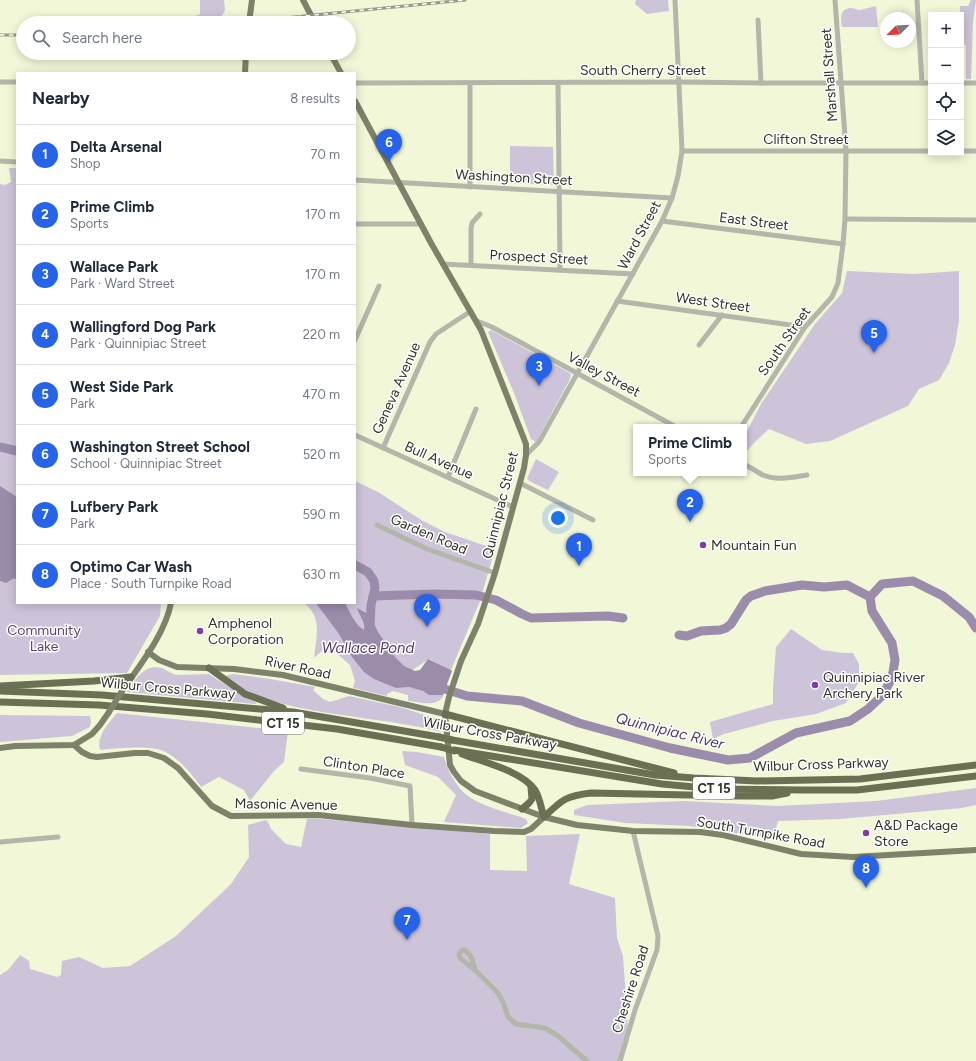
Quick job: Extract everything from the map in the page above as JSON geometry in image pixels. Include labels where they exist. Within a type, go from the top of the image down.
[{"type":"highway","points":[[209,668],[245,694],[293,712]]},
{"type":"highway","points":[[0,686],[94,681],[131,677]]},
{"type":"highway","name":"Wilbur Cross Parkway","points":[[0,691],[102,695],[293,712],[655,775],[694,778],[757,781],[860,779],[976,765]]},
{"type":"highway","name":"Wilbur Cross Parkway","points":[[0,703],[99,705],[207,714],[337,729],[662,784],[716,789],[857,790],[976,776]]},
{"type":"highway","points":[[445,714],[694,778]]},
{"type":"highway","points":[[454,750],[516,774],[529,783],[535,791],[544,817],[563,800],[574,795],[591,793],[772,796],[803,790]]},
{"type":"highway","points":[[522,808],[532,799],[532,792],[529,783]]},
{"type":"main road","points":[[250,16],[252,0]]},
{"type":"main road","points":[[303,0],[311,16]]},
{"type":"main road","points":[[245,72],[246,60]]},
{"type":"main road","points":[[334,60],[340,72]]},
{"type":"main road","name":"Quinnipiac Street","points":[[356,103],[443,264],[477,321],[489,347],[525,440],[526,455],[520,483],[495,573],[478,624],[458,670],[449,697],[445,714],[449,762],[457,777],[467,787],[544,817]]},
{"type":"main road","points":[[0,748],[14,746],[74,745],[92,734],[100,726],[148,652],[167,617],[171,604]]},
{"type":"main road","name":"River Road","points":[[148,652],[159,660],[177,667],[257,671],[283,675],[445,714]]},
{"type":"main road","name":"Masonic Avenue","points":[[74,745],[86,754],[97,758],[135,753],[148,753],[164,758],[178,768],[212,806],[231,816],[318,815],[412,825],[524,832],[534,827],[544,817]]},
{"type":"main road","name":"South Turnpike Road","points":[[544,817],[577,825],[633,831],[700,832],[723,835],[801,854],[844,857],[976,850]]},
{"type":"street","name":"Ward Street","points":[[526,455],[539,442],[662,222],[672,198],[678,176],[682,151],[675,0]]},
{"type":"street","name":"Marshall Street","points":[[835,0],[846,150],[844,244]]},
{"type":"street","points":[[917,0],[922,83]]},
{"type":"street","points":[[758,20],[761,83]]},
{"type":"street","points":[[0,82],[16,82]]},
{"type":"street","name":"South Cherry Street","points":[[356,83],[928,83]]},
{"type":"street","points":[[558,83],[560,270]]},
{"type":"street","points":[[964,83],[976,83]]},
{"type":"street","points":[[470,84],[470,187]]},
{"type":"street","name":"Clifton Street","points":[[682,151],[928,151]]},
{"type":"street","points":[[964,151],[976,151]]},
{"type":"street","points":[[0,161],[16,162]]},
{"type":"street","name":"Washington Street","points":[[356,180],[672,198]]},
{"type":"street","points":[[471,265],[471,228],[472,224],[480,214]]},
{"type":"street","points":[[845,219],[976,220]]},
{"type":"street","name":"East Street","points":[[662,222],[844,244]]},
{"type":"street","points":[[356,224],[421,224]]},
{"type":"street","name":"South Street","points":[[743,424],[805,327],[832,297],[838,283],[844,244]]},
{"type":"street","name":"Prospect Street","points":[[443,264],[633,274]]},
{"type":"street","points":[[356,338],[379,286]]},
{"type":"street","name":"West Street","points":[[617,301],[805,327]]},
{"type":"street","name":"Geneva Avenue","points":[[383,448],[430,342],[436,334],[471,311]]},
{"type":"street","points":[[699,345],[722,315]]},
{"type":"street","name":"Valley Street","points":[[477,321],[492,327],[670,424]]},
{"type":"street","points":[[448,477],[476,409]]},
{"type":"street","name":"Bull Avenue","points":[[356,435],[513,507]]},
{"type":"street","points":[[747,466],[764,475],[774,478],[808,475]]},
{"type":"street","points":[[520,483],[593,520]]},
{"type":"street","name":"Garden Road","points":[[377,525],[427,549],[495,573]]},
{"type":"street","name":"Clinton Place","points":[[301,769],[370,778],[410,786],[412,825]]},
{"type":"street","name":"Cheshire Road","points":[[620,1061],[635,1010],[657,950],[658,936],[633,831]]},
{"type":"street","points":[[0,842],[58,837]]},
{"type":"street","points":[[475,970],[498,993],[508,1017],[516,1024],[545,1028],[558,1036],[587,1061]]},
{"type":"green space","points":[[200,0],[224,0],[225,10],[222,16],[195,16],[200,14]]},
{"type":"green space","points":[[636,0],[668,0],[669,11],[647,14],[635,4]]},
{"type":"green space","points":[[971,0],[976,0],[973,22],[971,79],[966,79],[964,12],[960,12],[960,6],[968,6]]},
{"type":"green space","points":[[876,6],[878,27],[842,27],[841,20],[844,10],[851,8],[860,10]]},
{"type":"green space","points":[[510,146],[553,147],[554,185],[510,183]]},
{"type":"green space","name":"Community Lake","points":[[9,168],[16,168],[16,604],[161,604],[160,616],[127,673],[0,675],[0,184],[5,185],[11,182]]},
{"type":"green space","points":[[847,271],[914,274],[959,271],[959,320],[955,345],[949,363],[939,380],[919,389],[908,406],[830,441],[806,444],[769,429],[747,451],[747,431],[761,404],[815,324],[842,293]]},
{"type":"green space","points":[[491,330],[571,374],[570,379],[536,442],[531,439],[514,393],[488,332]]},
{"type":"green space","points":[[536,459],[559,472],[548,490],[529,481],[527,478]]},
{"type":"green space","points":[[356,481],[378,492],[423,521],[445,532],[495,549],[480,601],[451,670],[429,659],[390,685],[396,687],[411,687],[433,694],[444,695],[437,702],[428,703],[408,701],[408,695],[393,691],[387,694],[387,696],[353,688],[355,681],[350,665],[332,649],[325,648],[314,658],[317,628],[314,615],[305,604],[356,604]]},
{"type":"green space","name":"Quinnipiac River Archery Park","points":[[791,629],[822,650],[853,653],[859,664],[859,682],[846,703],[816,714],[773,721],[724,734],[713,739],[710,722],[773,704],[776,647]]},
{"type":"green space","points":[[154,667],[162,668],[176,675],[209,674],[257,703],[127,692],[141,673]]},
{"type":"green space","points":[[233,674],[315,687],[313,690],[323,699],[330,702],[349,696],[400,707],[437,719],[441,732],[405,724],[314,710],[272,701],[237,686],[225,676]]},
{"type":"green space","points":[[117,713],[288,731],[284,762],[274,771],[250,801],[244,790],[219,777],[201,787],[182,764],[170,754],[163,751],[136,747],[100,750],[99,745],[101,735]]},
{"type":"green space","points":[[0,715],[90,716],[91,722],[90,727],[72,736],[0,742]]},
{"type":"green space","points":[[402,751],[444,757],[457,785],[471,798],[497,810],[526,819],[528,823],[521,828],[444,822],[456,795],[438,777],[405,765]]},
{"type":"green space","points":[[976,788],[976,805],[962,808],[840,819],[778,821],[773,839],[689,826],[625,823],[574,815],[574,810],[587,805],[684,801],[778,806],[876,801]]},
{"type":"green space","points":[[307,819],[490,834],[490,870],[527,871],[526,836],[580,834],[569,884],[615,898],[617,938],[623,956],[628,1028],[618,1061],[0,1061],[0,975],[8,970],[20,955],[29,961],[30,969],[57,977],[61,975],[62,961],[79,957],[103,968],[130,966],[176,936],[231,884],[249,857],[248,825],[266,820],[271,829],[286,844],[301,847]]},
{"type":"water","points":[[0,486],[16,496],[16,579],[14,578],[6,583],[0,581]]},
{"type":"water","name":"Wallace Pond","points":[[317,604],[346,604],[355,622],[364,630],[363,622],[357,608],[370,615],[378,632],[395,657],[404,666],[415,671],[420,670],[428,659],[451,670],[452,671],[443,695],[429,695],[423,691],[409,687],[396,688],[374,679],[364,672],[352,657],[339,634]]},
{"type":"waterway","name":"Quinnipiac River","points":[[0,447],[16,451]]},
{"type":"waterway","name":"Quinnipiac River","points":[[356,566],[368,572],[374,581],[375,588],[371,605],[370,627]]},
{"type":"waterway","name":"Quinnipiac River","points":[[435,686],[467,696],[522,701],[579,723],[670,748],[728,760],[750,758],[796,733],[850,721],[868,709],[882,696],[892,678],[895,660],[892,643],[872,611],[870,597],[882,584],[913,581],[943,596],[969,617],[976,628]]},
{"type":"waterway","name":"Quinnipiac River","points":[[679,635],[687,636],[701,631],[720,630],[726,628],[731,624],[746,600],[751,596],[765,591],[802,585],[824,587],[847,585],[870,597]]},
{"type":"waterway","name":"Quinnipiac River","points":[[373,596],[434,594],[476,595],[496,600],[531,618],[608,616],[623,618]]},
{"type":"railway","points":[[304,16],[465,0]]},
{"type":"railway","points":[[0,35],[16,35]]},
{"type":"place","name":"Washington Street School","points":[[389,162]]},
{"type":"place","name":"West Side Park","points":[[874,353]]},
{"type":"place","name":"Wallace Park","points":[[539,386]]},
{"type":"place","name":"Prime Climb","points":[[690,522]]},
{"type":"place","name":"Mountain Fun","points":[[703,545]]},
{"type":"place","name":"Delta Arsenal","points":[[579,566]]},
{"type":"place","name":"Wallingford Dog Park","points":[[427,627]]},
{"type":"place","name":"Amphenol Corporation","points":[[200,631]]},
{"type":"place","name":"Quinnipiac River Archery Park","points":[[815,685]]},
{"type":"place","name":"A&D Package Store","points":[[866,833]]},
{"type":"place","name":"Optimo Car Wash","points":[[866,888]]},
{"type":"place","name":"Lufbery Park","points":[[407,940]]}]
